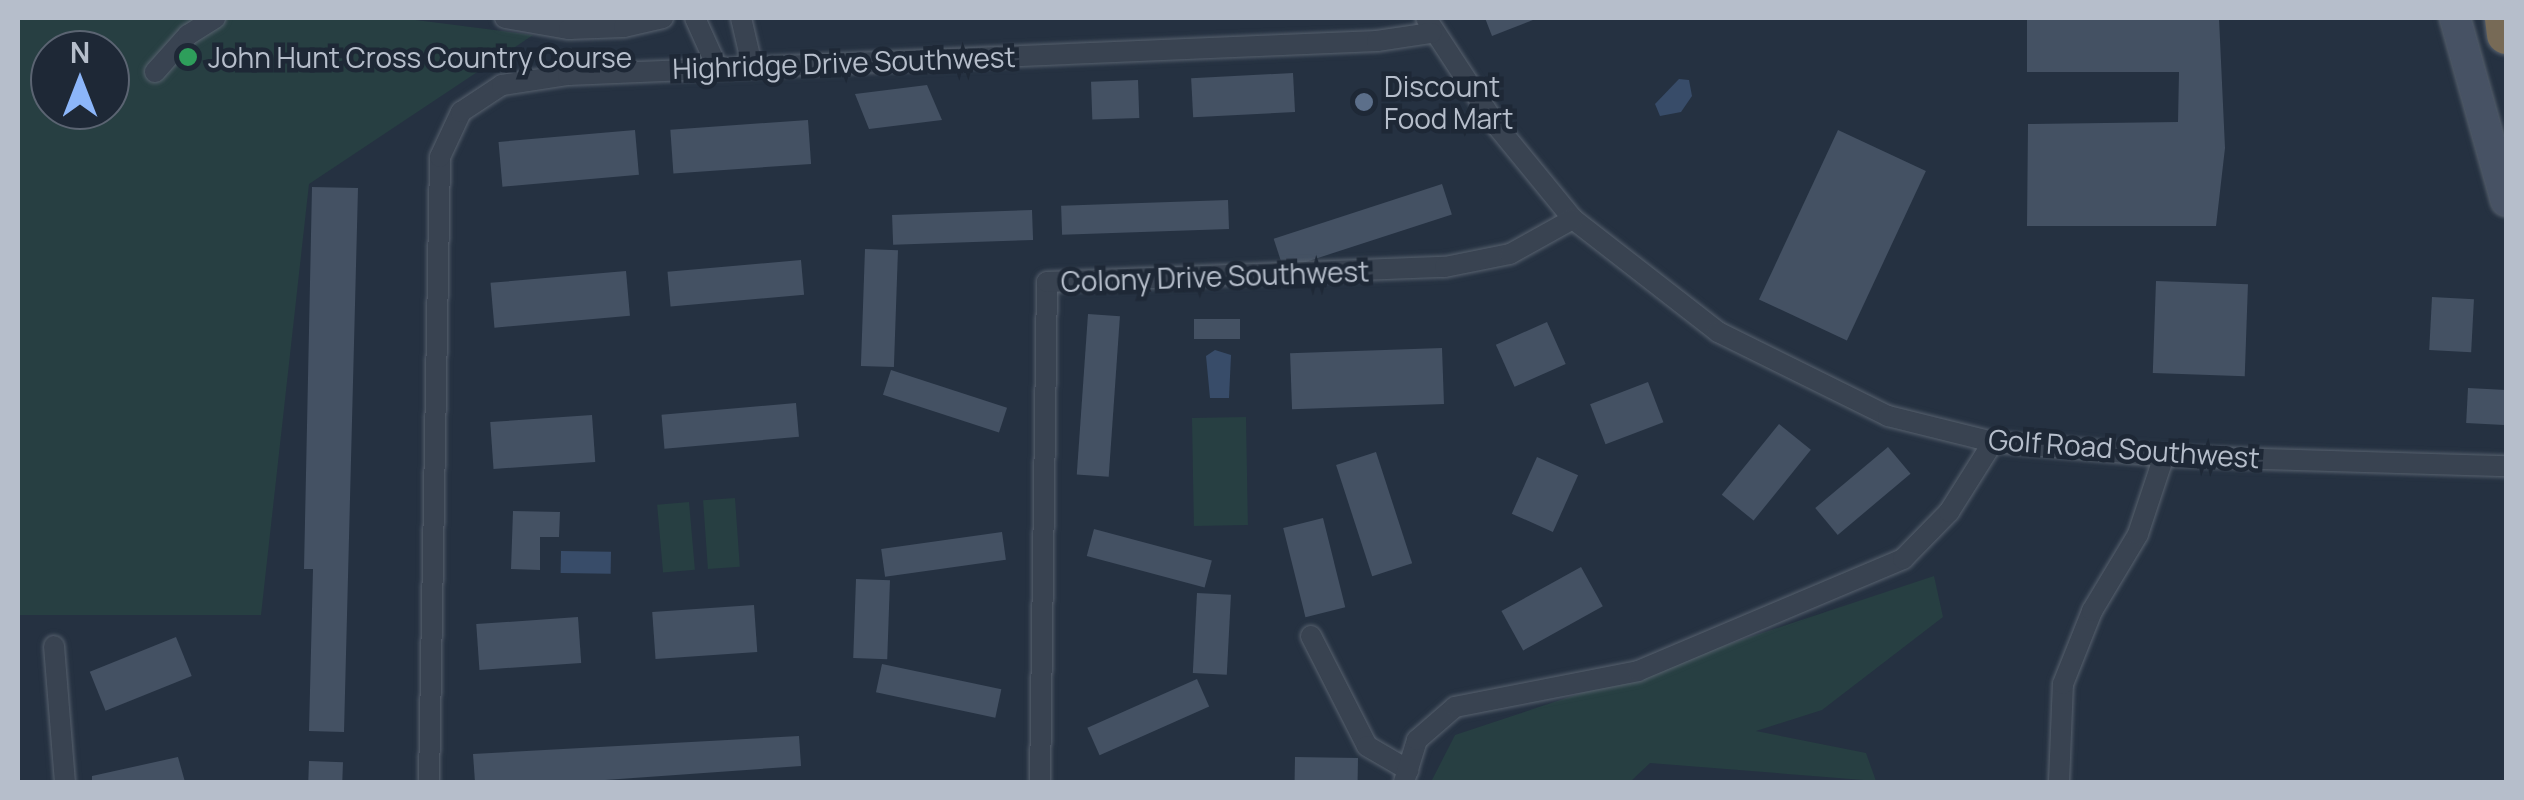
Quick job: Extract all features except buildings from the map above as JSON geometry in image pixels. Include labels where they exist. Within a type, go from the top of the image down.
[{"type":"highway","points":[[2504,18],[2506,35]]},
{"type":"main road","points":[[2454,18],[2506,201]]},
{"type":"street","points":[[155,72],[188,36],[215,18]]},
{"type":"street","points":[[505,18],[569,29],[624,28],[663,18]]},
{"type":"street","points":[[695,18],[717,67]]},
{"type":"street","points":[[741,18],[752,66]]},
{"type":"street","name":"Highridge Drive Southwest","points":[[429,782],[440,157],[461,112],[502,85],[717,67],[1377,41],[1428,25]]},
{"type":"street","name":"Golf Road Southwest","points":[[1428,25],[1573,219],[1718,332],[1808,380],[1888,416],[1992,442],[2164,456],[2506,466]]},
{"type":"street","name":"Colony Drive Southwest","points":[[1040,782],[1048,282],[1445,267],[1510,254],[1573,219]]},
{"type":"street","points":[[1312,636],[1367,746],[1406,776],[1417,740],[1456,707],[1638,671],[1903,559],[1949,512],[1992,442]]},
{"type":"street","points":[[2059,782],[2063,684],[2092,611],[2138,534],[2164,456]]},
{"type":"street","points":[[54,646],[65,782]]},
{"type":"green space","points":[[18,18],[400,18],[533,35],[309,184],[261,615],[18,615]]},
{"type":"green space","points":[[1246,417],[1248,525],[1194,526],[1192,418]]},
{"type":"green space","points":[[735,498],[740,567],[708,569],[703,500]]},
{"type":"green space","points":[[689,502],[695,570],[663,573],[657,505]]},
{"type":"green space","points":[[1934,576],[1943,617],[1822,710],[1756,731],[1866,753],[1876,781],[1650,763],[1630,782],[1431,782],[1455,735]]},
{"type":"water","points":[[1679,79],[1689,80],[1692,96],[1681,112],[1660,116],[1655,104]]},
{"type":"water","points":[[1215,350],[1231,355],[1229,398],[1210,398],[1206,356]]},
{"type":"water","points":[[561,551],[611,552],[611,574],[561,573]]},
{"type":"place","name":"John Hunt Cross Country Course","points":[[188,57]]},
{"type":"place","name":"Discount Food Mart","points":[[1364,102]]}]
